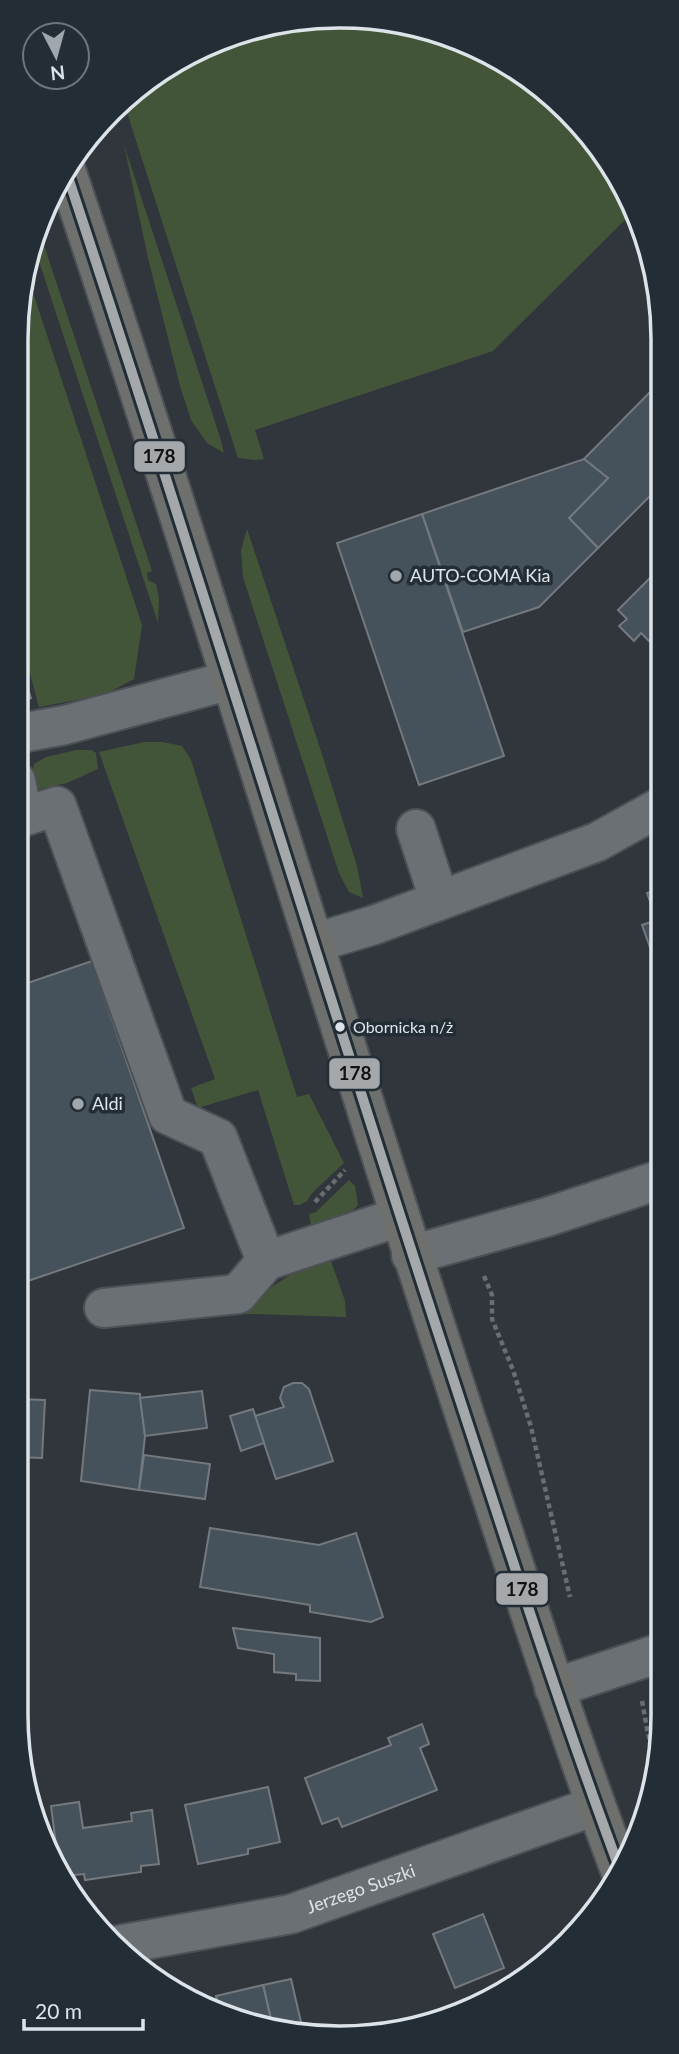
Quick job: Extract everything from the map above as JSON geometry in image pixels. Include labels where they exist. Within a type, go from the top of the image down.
[{"type":"main road","points":[[70,183],[231,680],[411,1255],[555,1688],[615,1858]]},
{"type":"street","points":[[28,732],[79,721],[231,680]]},
{"type":"street","points":[[28,815],[57,806],[167,1115],[218,1138],[266,1261]]},
{"type":"street","points":[[314,943],[374,925],[597,842],[651,812]]},
{"type":"street","points":[[416,829],[439,899]]},
{"type":"street","points":[[411,1255],[547,1217],[651,1182]]},
{"type":"street","points":[[104,1308],[238,1294],[266,1261],[399,1217]]},
{"type":"street","points":[[555,1688],[651,1656]]},
{"type":"street","name":"Jerzego Suszki","points":[[128,1943],[292,1914],[595,1806]]},
{"type":"path","points":[[309,1207],[350,1164]]},
{"type":"path","points":[[481,1268],[492,1295],[492,1319],[513,1370],[531,1427],[571,1604]]},
{"type":"path","points":[[621,1666],[639,1681],[650,1739]]},
{"type":"green space","points":[[340,28],[400,34],[459,52],[513,80],[545,105],[574,134],[599,166],[626,219],[493,351],[255,430],[264,459],[238,458],[127,112],[166,80],[220,52],[279,34]]},
{"type":"green space","points":[[124,145],[224,453],[207,443],[191,420],[148,258]]},
{"type":"green space","points":[[44,244],[152,571],[147,573],[148,580],[156,584],[159,599],[158,623],[39,260]]},
{"type":"green space","points":[[32,290],[142,625],[134,679],[104,695],[39,707],[28,666],[28,340]]},
{"type":"green space","points":[[247,529],[321,751],[357,866],[363,898],[349,892],[339,873],[243,577],[241,550]]},
{"type":"green space","points":[[144,742],[182,746],[191,760],[297,1097],[309,1094],[344,1163],[307,1201],[299,1205],[294,1205],[258,1090],[198,1108],[191,1088],[215,1079],[99,752]]},
{"type":"green space","points":[[76,750],[91,750],[96,753],[98,769],[67,783],[35,790],[31,776],[34,764],[46,757]]},
{"type":"green space","points":[[349,1180],[355,1186],[358,1205],[349,1214],[311,1226],[309,1214],[316,1212]]},
{"type":"green space","points":[[331,1261],[345,1301],[346,1317],[219,1313],[255,1298],[293,1273]]},
{"type":"building","points":[[651,391],[651,495],[598,548],[569,518],[608,478],[584,459]]},
{"type":"building","points":[[584,459],[608,478],[569,518],[598,548],[539,607],[463,632],[422,514]]},
{"type":"building","points":[[422,514],[504,756],[419,785],[337,543]]},
{"type":"building","points":[[651,577],[651,643],[641,633],[634,641],[619,626],[627,619],[618,610]]},
{"type":"building","points":[[651,922],[651,950],[642,925]]},
{"type":"building","name":"Aldi","points":[[92,961],[184,1228],[28,1281],[28,983]]},
{"type":"building","points":[[302,1383],[309,1389],[333,1461],[276,1479],[255,1416],[284,1407],[280,1398],[284,1387]]},
{"type":"building","points":[[90,1390],[140,1394],[145,1436],[139,1490],[81,1481]]},
{"type":"building","points":[[202,1391],[207,1428],[145,1436],[140,1398]]},
{"type":"building","points":[[28,1399],[45,1400],[42,1458],[28,1457]]},
{"type":"building","points":[[253,1409],[264,1443],[241,1451],[230,1416]]},
{"type":"building","points":[[144,1455],[210,1464],[205,1499],[139,1490]]},
{"type":"building","points":[[210,1528],[319,1545],[356,1533],[383,1617],[371,1622],[310,1612],[310,1605],[200,1587]]},
{"type":"building","points":[[233,1628],[320,1638],[320,1681],[296,1680],[296,1674],[274,1672],[274,1654],[238,1648]]},
{"type":"building","points":[[422,1724],[429,1744],[420,1748],[437,1790],[342,1827],[338,1818],[322,1824],[305,1778],[391,1745],[388,1738]]},
{"type":"building","points":[[268,1787],[280,1842],[248,1849],[248,1854],[198,1864],[185,1805]]},
{"type":"building","points":[[79,1802],[83,1828],[132,1821],[131,1813],[152,1810],[159,1864],[141,1866],[141,1872],[85,1880],[84,1874],[73,1875],[56,1842],[51,1806]]},
{"type":"building","points":[[483,1914],[504,1968],[455,1988],[433,1934]]},
{"type":"building","points":[[291,1979],[301,2023],[271,2018],[263,1985]]},
{"type":"building","points":[[263,1985],[271,2018],[220,2002],[216,1996]]},
{"type":"transit line","name":"178","points":[[70,184],[447,1360],[552,1679],[616,1858]]},
{"type":"place","name":"AUTO-COMA Kia","points":[[396,576]]},
{"type":"place","name":"Obornicka n/ż","points":[[340,1027]]},
{"type":"place","name":"Aldi","points":[[78,1104]]}]
